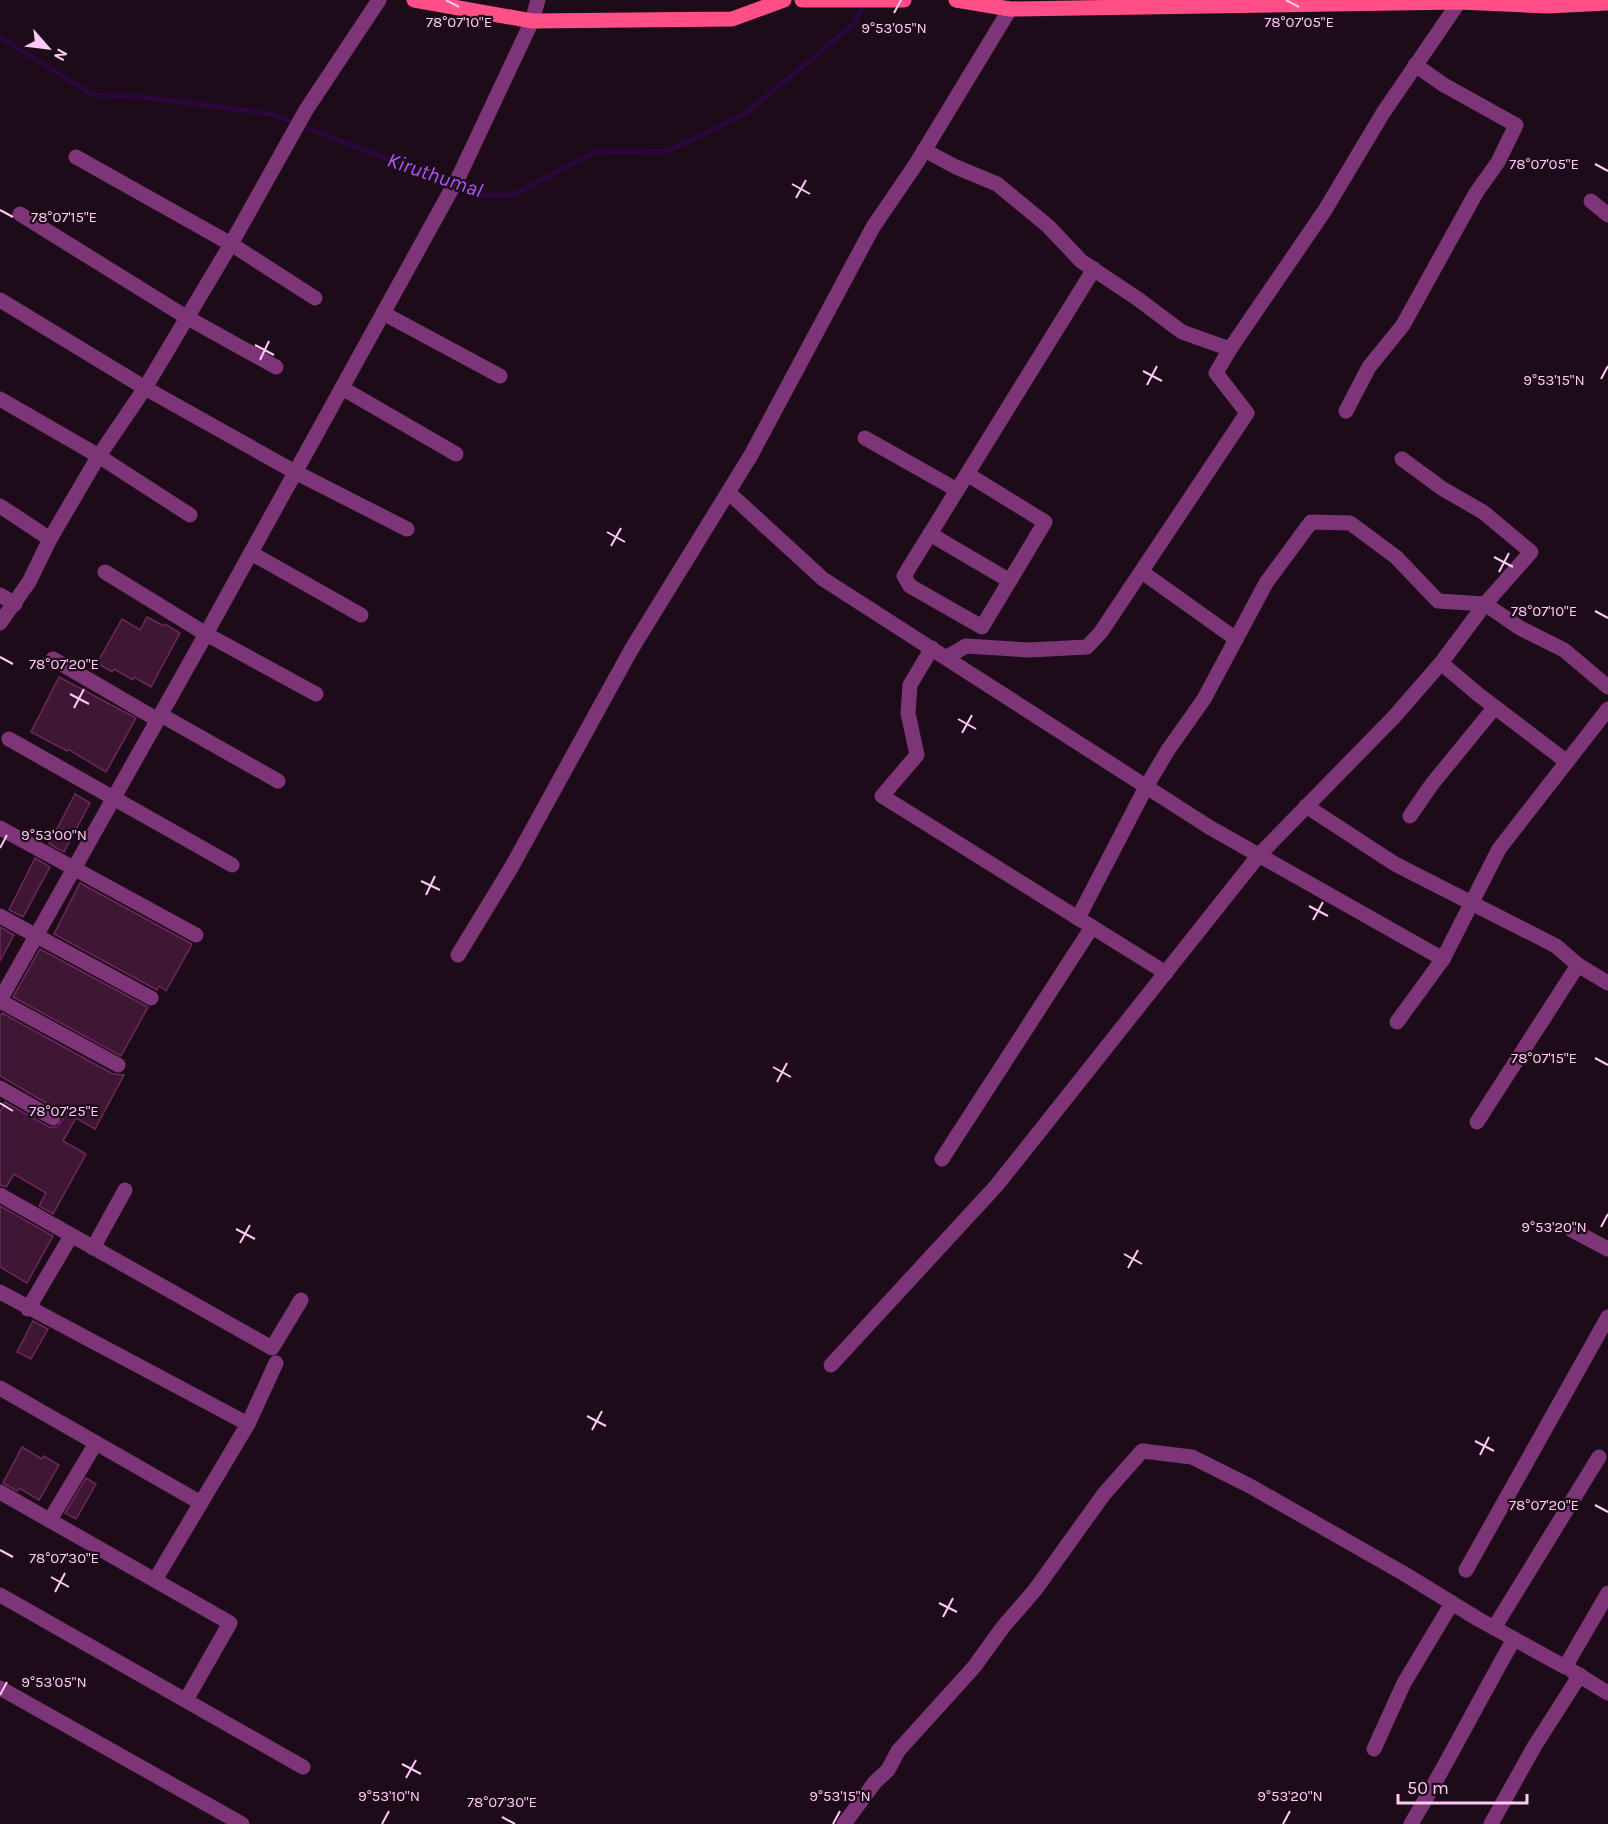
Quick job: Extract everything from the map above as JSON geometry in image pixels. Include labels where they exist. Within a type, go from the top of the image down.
[{"type":"main road","points":[[414,0],[531,21],[732,19],[784,0]]},
{"type":"main road","points":[[804,0],[897,1]]},
{"type":"main road","points":[[956,0],[1010,9],[1458,1],[1547,6],[1608,3]]},
{"type":"street","points":[[0,623],[28,582],[50,539],[99,457],[145,388],[231,244],[306,110],[379,0]]},
{"type":"street","points":[[118,1065],[0,1000],[206,634],[460,174],[531,21],[538,0]]},
{"type":"street","points":[[947,657],[966,646],[1029,650],[1087,647],[1101,632],[1247,413],[1216,373],[1325,210],[1383,113],[1458,1]]},
{"type":"street","points":[[458,955],[511,868],[631,650],[752,455],[873,227],[924,150],[1010,9]]},
{"type":"street","points":[[1346,411],[1369,367],[1403,326],[1516,125],[1444,85],[1415,65]]},
{"type":"street","points":[[924,150],[956,167],[997,184],[1048,226],[1081,261],[1182,332],[1230,349]]},
{"type":"street","points":[[76,157],[231,244],[315,298]]},
{"type":"street","points":[[1592,201],[1608,215]]},
{"type":"street","points":[[20,214],[186,317],[276,367]]},
{"type":"street","points":[[967,474],[1045,522],[982,627],[910,586],[903,576],[1094,269]]},
{"type":"street","points":[[0,300],[145,388],[295,472],[407,529]]},
{"type":"street","points":[[383,313],[500,376]]},
{"type":"street","points":[[342,388],[456,454]]},
{"type":"street","points":[[0,399],[99,457],[190,515]]},
{"type":"street","points":[[865,438],[957,490]]},
{"type":"street","points":[[831,1365],[997,1185],[1259,855],[1394,717],[1441,663],[1485,604],[1531,552],[1483,512],[1443,489],[1402,459]]},
{"type":"street","points":[[728,492],[823,579],[1209,827],[1443,959]]},
{"type":"street","points":[[0,506],[50,539]]},
{"type":"street","points":[[1077,918],[1146,787],[1168,750],[1204,699],[1266,583],[1311,522],[1350,523],[1396,557],[1438,601],[1485,604],[1520,628],[1564,650],[1608,687]]},
{"type":"street","points":[[930,534],[1010,581]]},
{"type":"street","points":[[251,553],[361,615]]},
{"type":"street","points":[[105,572],[206,634],[316,694]]},
{"type":"street","points":[[1142,572],[1236,639]]},
{"type":"street","points":[[0,595],[15,603]]},
{"type":"street","points":[[932,648],[910,685],[908,713],[917,755],[882,796],[1166,973]]},
{"type":"street","points":[[53,659],[278,781]]},
{"type":"street","points":[[1441,663],[1567,762]]},
{"type":"street","points":[[1410,816],[1432,784],[1495,707]]},
{"type":"street","points":[[1397,1022],[1443,959],[1499,849],[1608,709]]},
{"type":"street","points":[[9,739],[232,865]]},
{"type":"street","points":[[1306,806],[1395,864],[1556,946],[1578,965],[1608,983]]},
{"type":"street","points":[[0,828],[196,935]]},
{"type":"street","points":[[0,916],[151,998]]},
{"type":"street","points":[[942,1159],[1092,927]]},
{"type":"street","points":[[1477,1122],[1578,965]]},
{"type":"street","points":[[0,1088],[53,1118]]},
{"type":"street","points":[[93,1248],[125,1190]]},
{"type":"street","points":[[0,1195],[272,1348],[301,1300]]},
{"type":"street","points":[[1572,1230],[1608,1249]]},
{"type":"street","points":[[28,1309],[71,1236]]},
{"type":"street","points":[[0,1292],[28,1309],[248,1424]]},
{"type":"street","points":[[1466,1570],[1608,1317]]},
{"type":"street","points":[[155,1580],[248,1424],[276,1363]]},
{"type":"street","points":[[0,1388],[201,1503]]},
{"type":"street","points":[[50,1520],[96,1443]]},
{"type":"street","points":[[844,1824],[875,1782],[888,1770],[898,1750],[974,1667],[1035,1590],[1104,1494],[1142,1451],[1192,1457],[1250,1486],[1608,1693]]},
{"type":"street","points":[[1494,1628],[1599,1457]]},
{"type":"street","points":[[0,1492],[230,1623],[186,1700]]},
{"type":"street","points":[[1565,1667],[1608,1593]]},
{"type":"street","points":[[2,1599],[303,1767]]},
{"type":"street","points":[[1374,1749],[1404,1683],[1452,1603]]},
{"type":"street","points":[[1411,1824],[1440,1776],[1514,1639]]},
{"type":"street","points":[[1491,1824],[1534,1747],[1580,1675]]},
{"type":"street","points":[[0,1688],[242,1824]]},
{"type":"building","points":[[147,617],[180,633],[151,687],[134,677],[133,680],[114,669],[112,672],[97,663],[122,619],[140,630]]},
{"type":"building","points":[[59,677],[136,718],[106,772],[68,749],[67,751],[31,732]]},
{"type":"building","points":[[75,794],[90,803],[64,852],[49,844]]},
{"type":"building","points":[[35,858],[50,867],[23,917],[9,910]]},
{"type":"building","points":[[80,883],[192,944],[166,991],[159,986],[157,990],[54,934]]},
{"type":"building","points":[[0,927],[14,935],[0,961]]},
{"type":"building","points":[[40,949],[148,1007],[121,1056],[13,997]]},
{"type":"building","points":[[2,1013],[113,1074],[124,1075],[95,1129],[76,1118],[63,1141],[86,1154],[53,1214],[39,1206],[46,1193],[14,1174],[6,1187],[0,1185],[0,1112],[5,1102],[49,1127],[57,1127],[63,1119],[58,1110],[0,1076],[0,1017]]},
{"type":"building","points":[[0,1206],[53,1236],[27,1283],[0,1267]]},
{"type":"building","points":[[33,1321],[48,1329],[31,1359],[17,1352]]},
{"type":"building","points":[[22,1447],[42,1459],[44,1456],[59,1465],[39,1500],[19,1488],[17,1491],[3,1483]]},
{"type":"building","points":[[86,1478],[96,1484],[76,1519],[65,1513]]},
{"type":"waterway","name":"Kiruthumal","points":[[0,37],[93,95],[135,96],[271,114],[480,195],[513,195],[595,152],[668,151],[746,113],[854,24],[866,1]]}]
